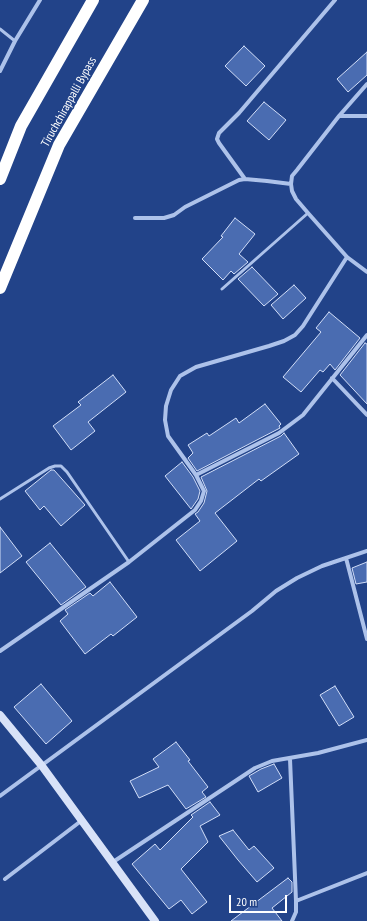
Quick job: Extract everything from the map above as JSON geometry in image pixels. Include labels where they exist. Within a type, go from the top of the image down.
[{"type":"highway","points":[[0,179],[21,126],[93,0]]},
{"type":"highway","name":"Tiruchchirappalli Bypass","points":[[0,288],[59,145],[143,0]]},
{"type":"street","points":[[0,71],[15,41],[40,0]]},
{"type":"street","points":[[244,179],[219,143],[217,139],[219,133],[239,113],[335,0]]},
{"type":"street","points":[[367,84],[339,116],[292,176],[291,184],[292,191],[296,198],[308,213],[347,256],[367,272]]},
{"type":"street","points":[[339,116],[367,116]]},
{"type":"street","points":[[135,218],[164,218],[174,215],[239,180],[244,179],[291,184]]},
{"type":"street","points":[[0,651],[129,562],[195,510],[201,501],[204,491],[196,475],[168,436],[165,420],[166,406],[171,390],[180,376],[196,367],[284,341],[295,334],[303,326],[347,256]]},
{"type":"street","points":[[196,475],[279,433],[303,415],[367,335]]},
{"type":"street","points":[[332,378],[367,415]]},
{"type":"street","points":[[0,796],[252,611],[276,591],[297,578],[316,569],[367,551]]},
{"type":"street","points":[[346,558],[367,639]]},
{"type":"street","points":[[0,715],[42,766],[155,921]]},
{"type":"street","points":[[112,862],[255,768],[272,761],[318,753],[367,740]]},
{"type":"street","points":[[290,759],[296,901],[296,912],[292,921]]},
{"type":"street","points":[[5,879],[82,821]]},
{"type":"street","points":[[296,901],[367,874]]},
{"type":"lane","points":[[0,29],[15,41]]},
{"type":"lane","points":[[222,289],[308,213]]},
{"type":"lane","points":[[0,499],[49,468],[61,466],[67,472],[129,562]]},
{"type":"building","points":[[244,46],[265,66],[246,86],[225,66]]},
{"type":"building","points":[[367,52],[367,75],[348,92],[337,79]]},
{"type":"building","points":[[264,102],[286,120],[269,140],[247,121]]},
{"type":"building","points":[[235,218],[255,234],[239,254],[248,262],[234,274],[231,271],[223,280],[202,259],[223,237],[221,236]]},
{"type":"building","points":[[252,267],[278,294],[264,306],[238,279]]},
{"type":"building","points":[[294,285],[306,298],[283,319],[271,305]]},
{"type":"building","points":[[329,312],[360,338],[335,370],[330,364],[323,372],[320,370],[301,392],[283,377],[321,332],[316,328]]},
{"type":"building","points":[[365,343],[367,344],[367,404],[340,375]]},
{"type":"building","points":[[113,375],[126,392],[88,422],[95,431],[71,450],[53,426],[81,405],[78,402]]},
{"type":"building","points":[[265,404],[281,424],[279,426],[280,428],[197,471],[188,458],[193,453],[188,445],[207,433],[209,436],[236,418],[239,423]]},
{"type":"building","points":[[284,433],[299,454],[261,481],[259,479],[215,513],[237,541],[200,571],[176,540],[200,521],[195,514],[204,503],[207,491],[201,477],[281,436]]},
{"type":"building","points":[[182,462],[193,477],[200,491],[198,499],[191,509],[165,476]]},
{"type":"building","points":[[51,470],[54,470],[85,505],[61,526],[44,506],[40,510],[25,491]]},
{"type":"building","points":[[0,527],[22,556],[0,573]]},
{"type":"building","points":[[50,543],[86,587],[61,605],[26,562]]},
{"type":"building","points":[[367,562],[367,582],[356,584],[352,568]]},
{"type":"building","points":[[110,582],[137,617],[113,636],[111,634],[85,654],[60,621],[68,614],[65,610],[90,593],[93,596]]},
{"type":"building","points":[[41,684],[72,721],[46,744],[14,707]]},
{"type":"building","points":[[335,686],[354,717],[339,726],[320,695]]},
{"type":"building","points":[[176,742],[190,760],[188,761],[208,787],[202,792],[206,797],[186,809],[168,785],[139,798],[130,781],[159,767],[153,759]]},
{"type":"building","points":[[274,764],[282,778],[258,792],[249,776]]},
{"type":"building","points":[[210,802],[220,815],[200,826],[208,842],[181,869],[207,902],[192,914],[181,900],[169,909],[132,864],[155,844],[160,850],[193,817],[191,815]]},
{"type":"building","points":[[233,830],[249,850],[254,846],[274,868],[257,882],[219,836]]},
{"type":"building","points":[[288,878],[292,882],[292,892],[272,908],[282,921],[231,921]]}]
